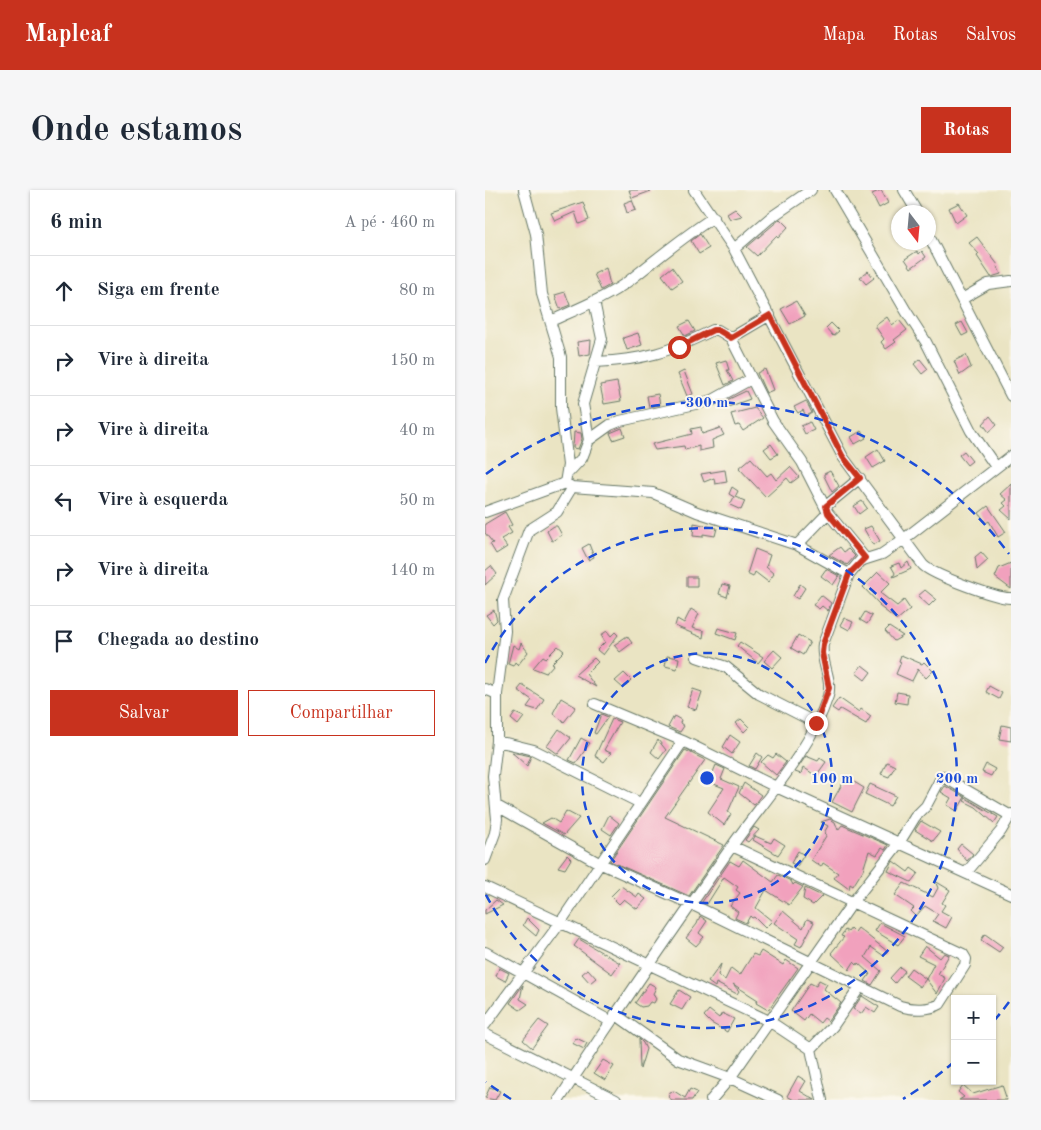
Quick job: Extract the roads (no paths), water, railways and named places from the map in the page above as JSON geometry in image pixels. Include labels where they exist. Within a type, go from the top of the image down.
[{"type":"street","points":[[524,190],[536,234],[541,294],[561,357],[561,408],[569,466],[568,481]]},
{"type":"street","points":[[694,190],[734,249],[843,457],[904,539],[930,572],[999,596],[1011,598]]},
{"type":"street","points":[[734,249],[770,218],[811,190]]},
{"type":"street","points":[[835,190],[906,312],[926,342],[971,431],[995,467]]},
{"type":"street","points":[[904,190],[913,205]]},
{"type":"street","points":[[551,321],[594,301],[629,280],[682,237],[714,217]]},
{"type":"street","points":[[936,248],[1011,396]]},
{"type":"street","points":[[962,299],[988,284],[1011,281]]},
{"type":"street","points":[[485,860],[495,833],[497,806],[493,776],[497,741],[497,694],[505,631],[503,600],[529,530],[557,512],[568,481],[583,458],[589,440],[583,404],[602,339],[594,301]]},
{"type":"street","points":[[731,338],[770,315]]},
{"type":"street","points":[[596,362],[625,361],[655,356],[679,347],[713,330],[718,330],[731,338],[773,421],[802,462],[827,509],[865,558]]},
{"type":"street","points":[[589,440],[610,425],[620,421],[713,400],[751,379]]},
{"type":"street","points":[[559,1100],[649,964],[776,787],[816,723],[829,688],[822,653],[823,644],[849,574],[865,558],[882,554],[904,539],[1011,456]]},
{"type":"street","points":[[797,545],[827,509],[860,478]]},
{"type":"street","points":[[485,512],[568,481],[653,493],[697,512],[797,545],[849,574]]},
{"type":"street","points":[[697,657],[725,667],[759,694],[816,723]]},
{"type":"street","points":[[485,689],[497,694]]},
{"type":"street","points":[[595,704],[683,741],[776,787],[1011,894]]},
{"type":"street","points":[[497,741],[534,750],[640,803]]},
{"type":"street","points":[[485,1025],[560,923],[683,741]]},
{"type":"street","points":[[711,1100],[730,1078],[809,963],[899,843],[909,825],[932,797],[942,776],[1011,815],[1001,831],[966,873]]},
{"type":"street","points":[[497,806],[599,863],[693,905],[809,963],[908,1009],[934,1008],[940,1004],[965,965],[966,959],[963,954],[732,846]]},
{"type":"street","points":[[485,887],[769,1021],[811,1050],[822,1100]]},
{"type":"street","points":[[485,952],[523,974],[612,1018],[678,1059],[730,1078],[778,1100]]},
{"type":"street","points":[[811,1050],[833,1026],[860,986]]},
{"type":"street","points":[[485,1034],[616,1100]]}]
